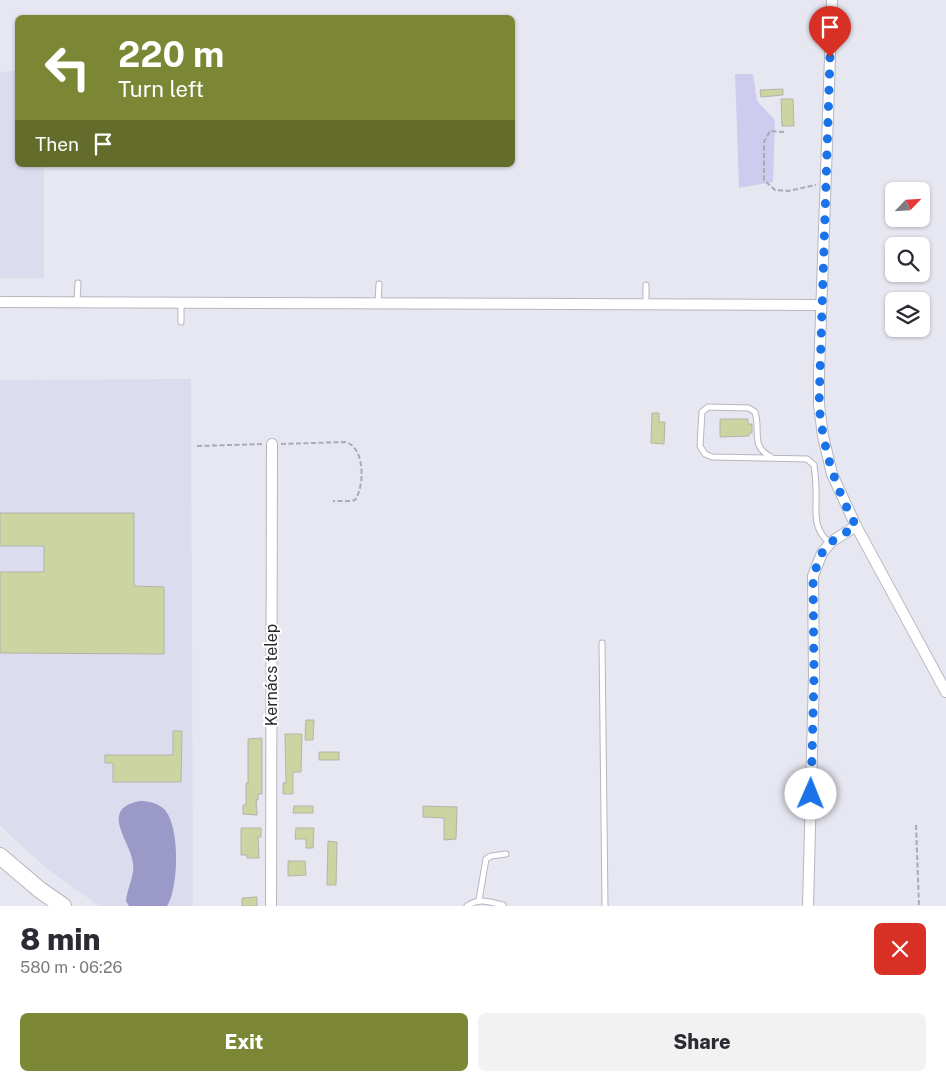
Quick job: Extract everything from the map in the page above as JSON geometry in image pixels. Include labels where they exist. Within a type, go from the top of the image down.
[{"type":"main road","points":[[0,856],[40,890],[63,906]]},
{"type":"street","points":[[832,0],[821,306],[819,405],[823,436],[832,474],[856,526],[946,692]]},
{"type":"street","points":[[0,302],[821,306]]},
{"type":"street","name":"Kernács telep","points":[[271,906],[272,444]]},
{"type":"street","points":[[808,906],[814,676],[813,576],[822,553],[830,543],[856,526]]},
{"type":"lane","points":[[77,302],[78,283]]},
{"type":"lane","points":[[378,304],[379,284]]},
{"type":"lane","points":[[646,285],[646,305]]},
{"type":"lane","points":[[181,303],[181,322]]},
{"type":"lane","points":[[771,457],[763,453],[758,447],[755,412],[749,408],[708,407],[702,412],[700,446],[705,454],[712,457],[807,459],[814,465],[816,488],[815,518],[821,534],[830,543]]},
{"type":"lane","points":[[602,643],[605,906]]},
{"type":"lane","points":[[479,900],[486,859],[491,856],[506,854]]},
{"type":"lane","points":[[468,906],[474,901],[479,900],[504,905]]},
{"type":"path","points":[[784,132],[770,131],[764,142],[764,180],[775,190],[788,191],[826,182]]},
{"type":"path","points":[[197,446],[350,443],[360,457],[360,488],[358,495],[355,500],[333,501]]},
{"type":"path","points":[[916,825],[919,906]]},
{"type":"shaded area","points":[[15,71],[15,167],[44,167],[44,278],[0,278],[0,72]]},
{"type":"shaded area","points":[[735,74],[753,74],[757,101],[775,120],[773,182],[739,188]]},
{"type":"shaded area","points":[[191,379],[193,906],[99,906],[49,870],[0,825],[0,380]]},
{"type":"shaded area","points":[[147,801],[159,806],[165,810],[170,818],[175,843],[176,872],[174,886],[167,906],[129,906],[126,901],[133,873],[133,863],[120,827],[119,818],[121,811],[128,805]]},
{"type":"building","points":[[783,89],[783,95],[761,97],[760,90]]},
{"type":"building","points":[[781,99],[793,99],[794,126],[782,126]]},
{"type":"building","points":[[652,413],[659,413],[659,422],[665,422],[664,444],[651,443]]},
{"type":"building","points":[[720,419],[748,419],[748,424],[752,424],[752,433],[749,433],[749,436],[720,437]]},
{"type":"building","points":[[0,513],[134,513],[134,586],[164,587],[164,654],[0,653],[0,572],[44,572],[44,546],[0,546]]},
{"type":"building","points":[[306,720],[314,720],[313,740],[305,740]]},
{"type":"building","points":[[173,731],[182,731],[181,782],[113,782],[113,763],[105,763],[105,755],[173,755]]},
{"type":"building","points":[[285,734],[302,734],[301,772],[293,772],[293,794],[283,794],[283,783],[286,783]]},
{"type":"building","points":[[262,738],[262,794],[258,794],[258,800],[256,800],[257,815],[243,814],[243,805],[246,805],[246,783],[248,783],[248,739]]},
{"type":"building","points":[[319,752],[339,752],[339,760],[319,760]]},
{"type":"building","points":[[294,806],[313,806],[313,813],[293,813]]},
{"type":"building","points":[[423,806],[457,807],[456,839],[444,840],[444,818],[423,817]]},
{"type":"building","points":[[241,828],[261,828],[261,837],[258,837],[259,858],[247,858],[247,855],[241,855]]},
{"type":"building","points":[[296,828],[314,828],[313,848],[306,848],[306,839],[295,839]]},
{"type":"building","points":[[328,841],[337,842],[336,885],[327,885]]},
{"type":"building","points":[[288,861],[305,861],[306,875],[288,876]]},
{"type":"building","points":[[257,897],[257,906],[242,906],[242,898]]},
{"type":"route","points":[[811,794],[814,676],[813,576],[822,553],[831,542],[856,526],[832,474],[823,436],[819,405],[830,57]]}]
